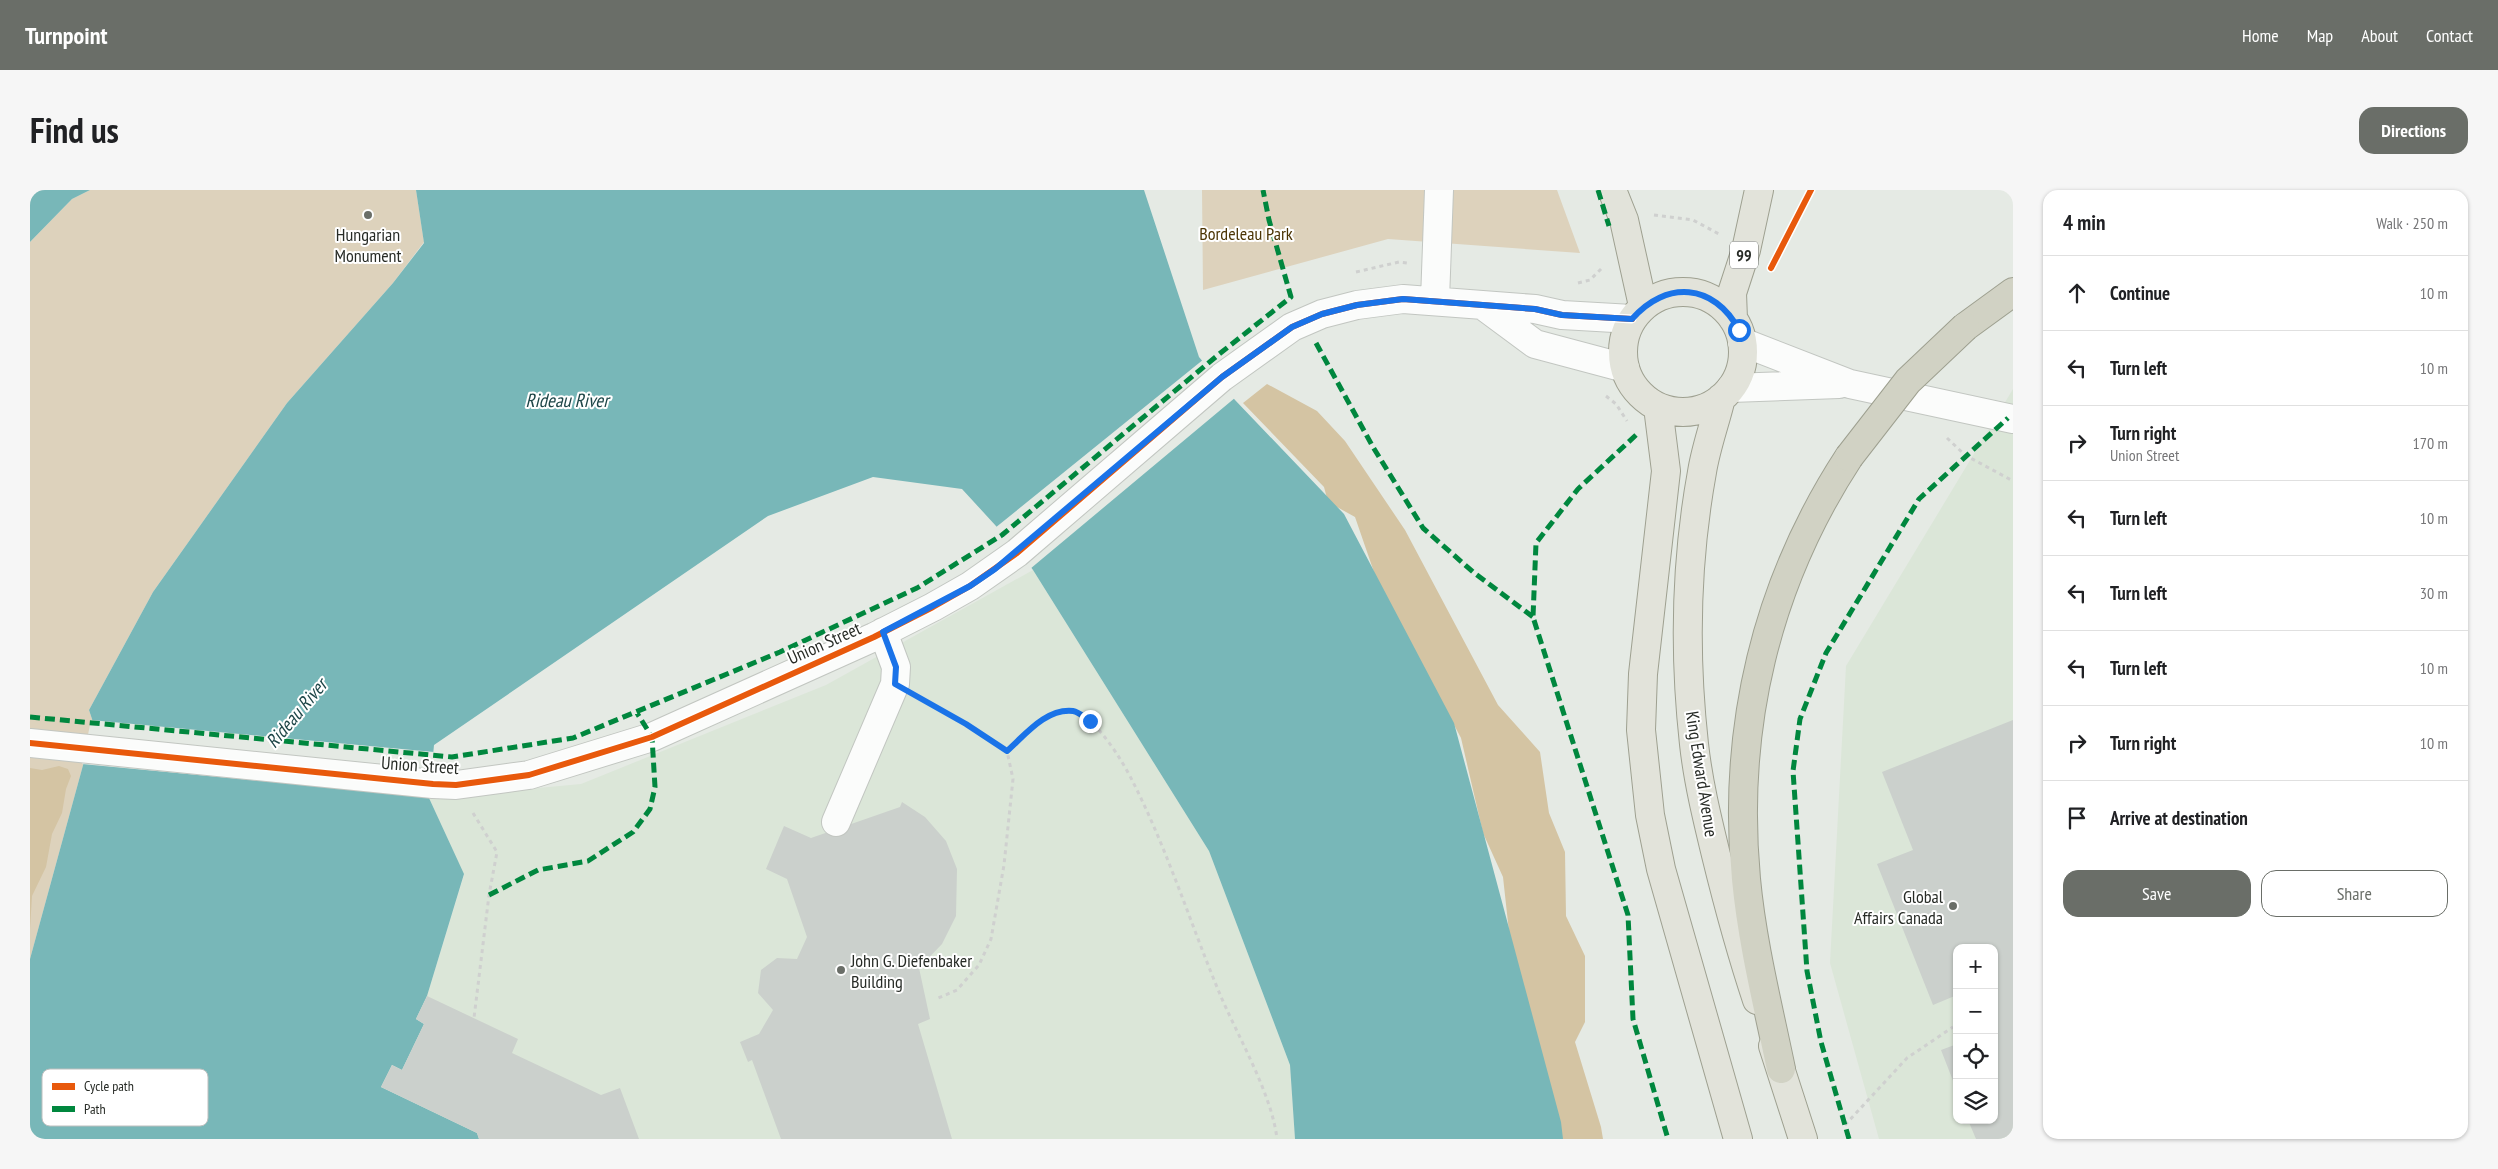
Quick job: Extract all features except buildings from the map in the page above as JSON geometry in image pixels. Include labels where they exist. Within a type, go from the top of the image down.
[{"type":"highway","points":[[1781,1069],[1756,946],[1746,881],[1742,788],[1752,698],[1777,602],[1805,531],[1825,494],[1849,457],[1908,381],[1935,353],[1965,327],[2013,292]]},
{"type":"main road","points":[[1612,190],[1624,220],[1638,312]]},
{"type":"main road","name":"99","points":[[1738,331],[1732,293],[1746,250],[1759,190]]},
{"type":"main road","points":[[1684,292],[1699,294],[1713,300],[1738,331],[1741,366],[1726,393],[1710,406],[1690,411],[1670,411],[1658,407],[1646,400],[1633,386],[1625,368],[1622,351],[1625,334],[1638,312],[1656,298],[1684,292]]},
{"type":"main road","name":"King Edward Avenue","points":[[1726,393],[1702,471],[1689,582],[1689,643],[1694,744],[1703,803],[1736,940],[1803,1139]]},
{"type":"main road","points":[[1658,407],[1666,471],[1644,674],[1642,738],[1650,815],[1661,869],[1738,1139]]},
{"type":"street","points":[[1435,300],[1439,190]]},
{"type":"street","name":"Union Street","points":[[30,742],[444,784],[529,775],[652,737],[883,632],[970,586],[1016,553],[1222,377],[1292,327],[1322,314],[1357,305],[1403,299],[1435,300],[1484,306],[1638,312]]},
{"type":"street","name":"Union Street","points":[[1484,306],[1536,344],[1625,368]]},
{"type":"street","points":[[1738,331],[1850,384],[2013,419]]},
{"type":"street","points":[[1726,393],[1850,384]]},
{"type":"street","points":[[836,822],[895,684],[896,667],[883,632]]},
{"type":"path","points":[[1644,213],[1693,220],[1727,238]]},
{"type":"path","points":[[1602,393],[1616,404],[1631,427]]},
{"type":"path","points":[[895,684],[966,724],[1007,751],[1013,779],[1004,865],[991,939],[978,965],[957,990],[936,999]]},
{"type":"path","points":[[1007,751],[1040,721],[1059,712],[1075,711],[1090,721],[1104,736],[1132,780],[1163,849],[1219,992],[1268,1104],[1276,1126],[1277,1139]]},
{"type":"path","points":[[444,784],[497,852],[489,895],[474,1018]]},
{"type":"path","points":[[1845,1125],[1906,1058],[1953,1027]]},
{"type":"shaded area","points":[[1267,384],[1317,411],[1345,441],[1405,530],[1498,705],[1540,752],[1549,813],[1565,852],[1566,916],[1585,956],[1585,1022],[1575,1042],[1603,1139],[1550,1139],[1520,1032],[1503,877],[1483,833],[1461,738],[1375,575],[1355,517],[1328,502],[1324,487],[1243,403]]},
{"type":"shaded area","points":[[2013,389],[2013,1139],[1879,1139],[1830,963],[1846,666]]},
{"type":"shaded area","points":[[1033,570],[1209,851],[1290,1065],[1295,1139],[479,1139],[476,1133],[381,1087],[392,1065],[403,1069],[423,1023],[416,1019],[427,996],[464,875],[429,798],[581,784],[826,685]]},
{"type":"shaded area","points":[[59,766],[68,769],[71,776],[66,789],[62,813],[52,834],[46,867],[32,896],[30,929],[30,768],[42,770]]},
{"type":"green space","points":[[90,190],[416,190],[424,242],[393,283],[287,403],[153,592],[89,710],[93,722],[88,747],[30,959],[30,242],[72,199]]},
{"type":"green space","name":"Bordeleau Park","points":[[1202,190],[1557,190],[1580,253],[1388,239],[1203,290]]},
{"type":"water","points":[[30,190],[90,190],[72,199],[30,242]]},
{"type":"water","name":"Rideau River","points":[[416,190],[1144,190],[1199,357],[1235,400],[1344,514],[1454,723],[1561,1122],[1563,1139],[1295,1139],[1290,1065],[1209,851],[1033,570],[1019,551],[962,489],[873,477],[768,516],[434,745],[429,798],[464,874],[427,996],[416,1019],[424,1024],[402,1070],[392,1065],[381,1087],[477,1133],[479,1139],[30,1139],[30,959],[88,747],[93,722],[89,710],[153,592],[287,403],[393,283],[424,243]]},
{"type":"pier","points":[[1204,359],[1236,397],[1030,569],[995,528]]},
{"type":"pier","points":[[91,720],[434,752],[430,797],[82,764]]},
{"type":"marked path","points":[[30,717],[452,757],[573,738],[780,652],[917,588],[1002,535],[1218,355],[1291,297],[1269,220],[1263,190]]},
{"type":"marked path","points":[[1598,190],[1609,226]]},
{"type":"marked path","points":[[1316,343],[1373,447],[1423,528],[1473,572],[1533,617]]},
{"type":"marked path","points":[[1849,1139],[1821,1042],[1807,971],[1793,771],[1800,719],[1826,653],[1919,499],[2008,418]]},
{"type":"marked path","points":[[1636,435],[1578,489],[1536,543],[1533,617],[1628,915],[1633,1019],[1668,1139]]},
{"type":"marked path","points":[[489,895],[538,870],[588,861],[633,832],[650,809],[655,787],[652,737],[637,713]]},
{"type":"cycle path","points":[[1771,268],[1811,190]]},
{"type":"cycle path","points":[[30,743],[433,784],[456,785],[529,775],[652,737],[874,637],[970,586],[1017,553],[1222,377],[1292,327],[1322,314],[1357,305],[1403,299],[1535,309],[1562,315],[1632,319]]},
{"type":"place","name":"Hungarian Monument","points":[[368,215]]},
{"type":"place","name":"Global Affairs Canada","points":[[1953,906]]},
{"type":"place","name":"John G. Diefenbaker Building","points":[[841,970]]},
{"type":"route","points":[[1090,721],[1075,711],[1059,712],[1040,721],[1007,751],[966,724],[895,684],[896,667],[883,632],[933,607],[995,569],[1222,377],[1292,327],[1322,314],[1357,305],[1403,299],[1535,309],[1562,315],[1632,319],[1644,306],[1656,298],[1670,293],[1684,292],[1699,294],[1713,300],[1725,309],[1739,330]]}]
